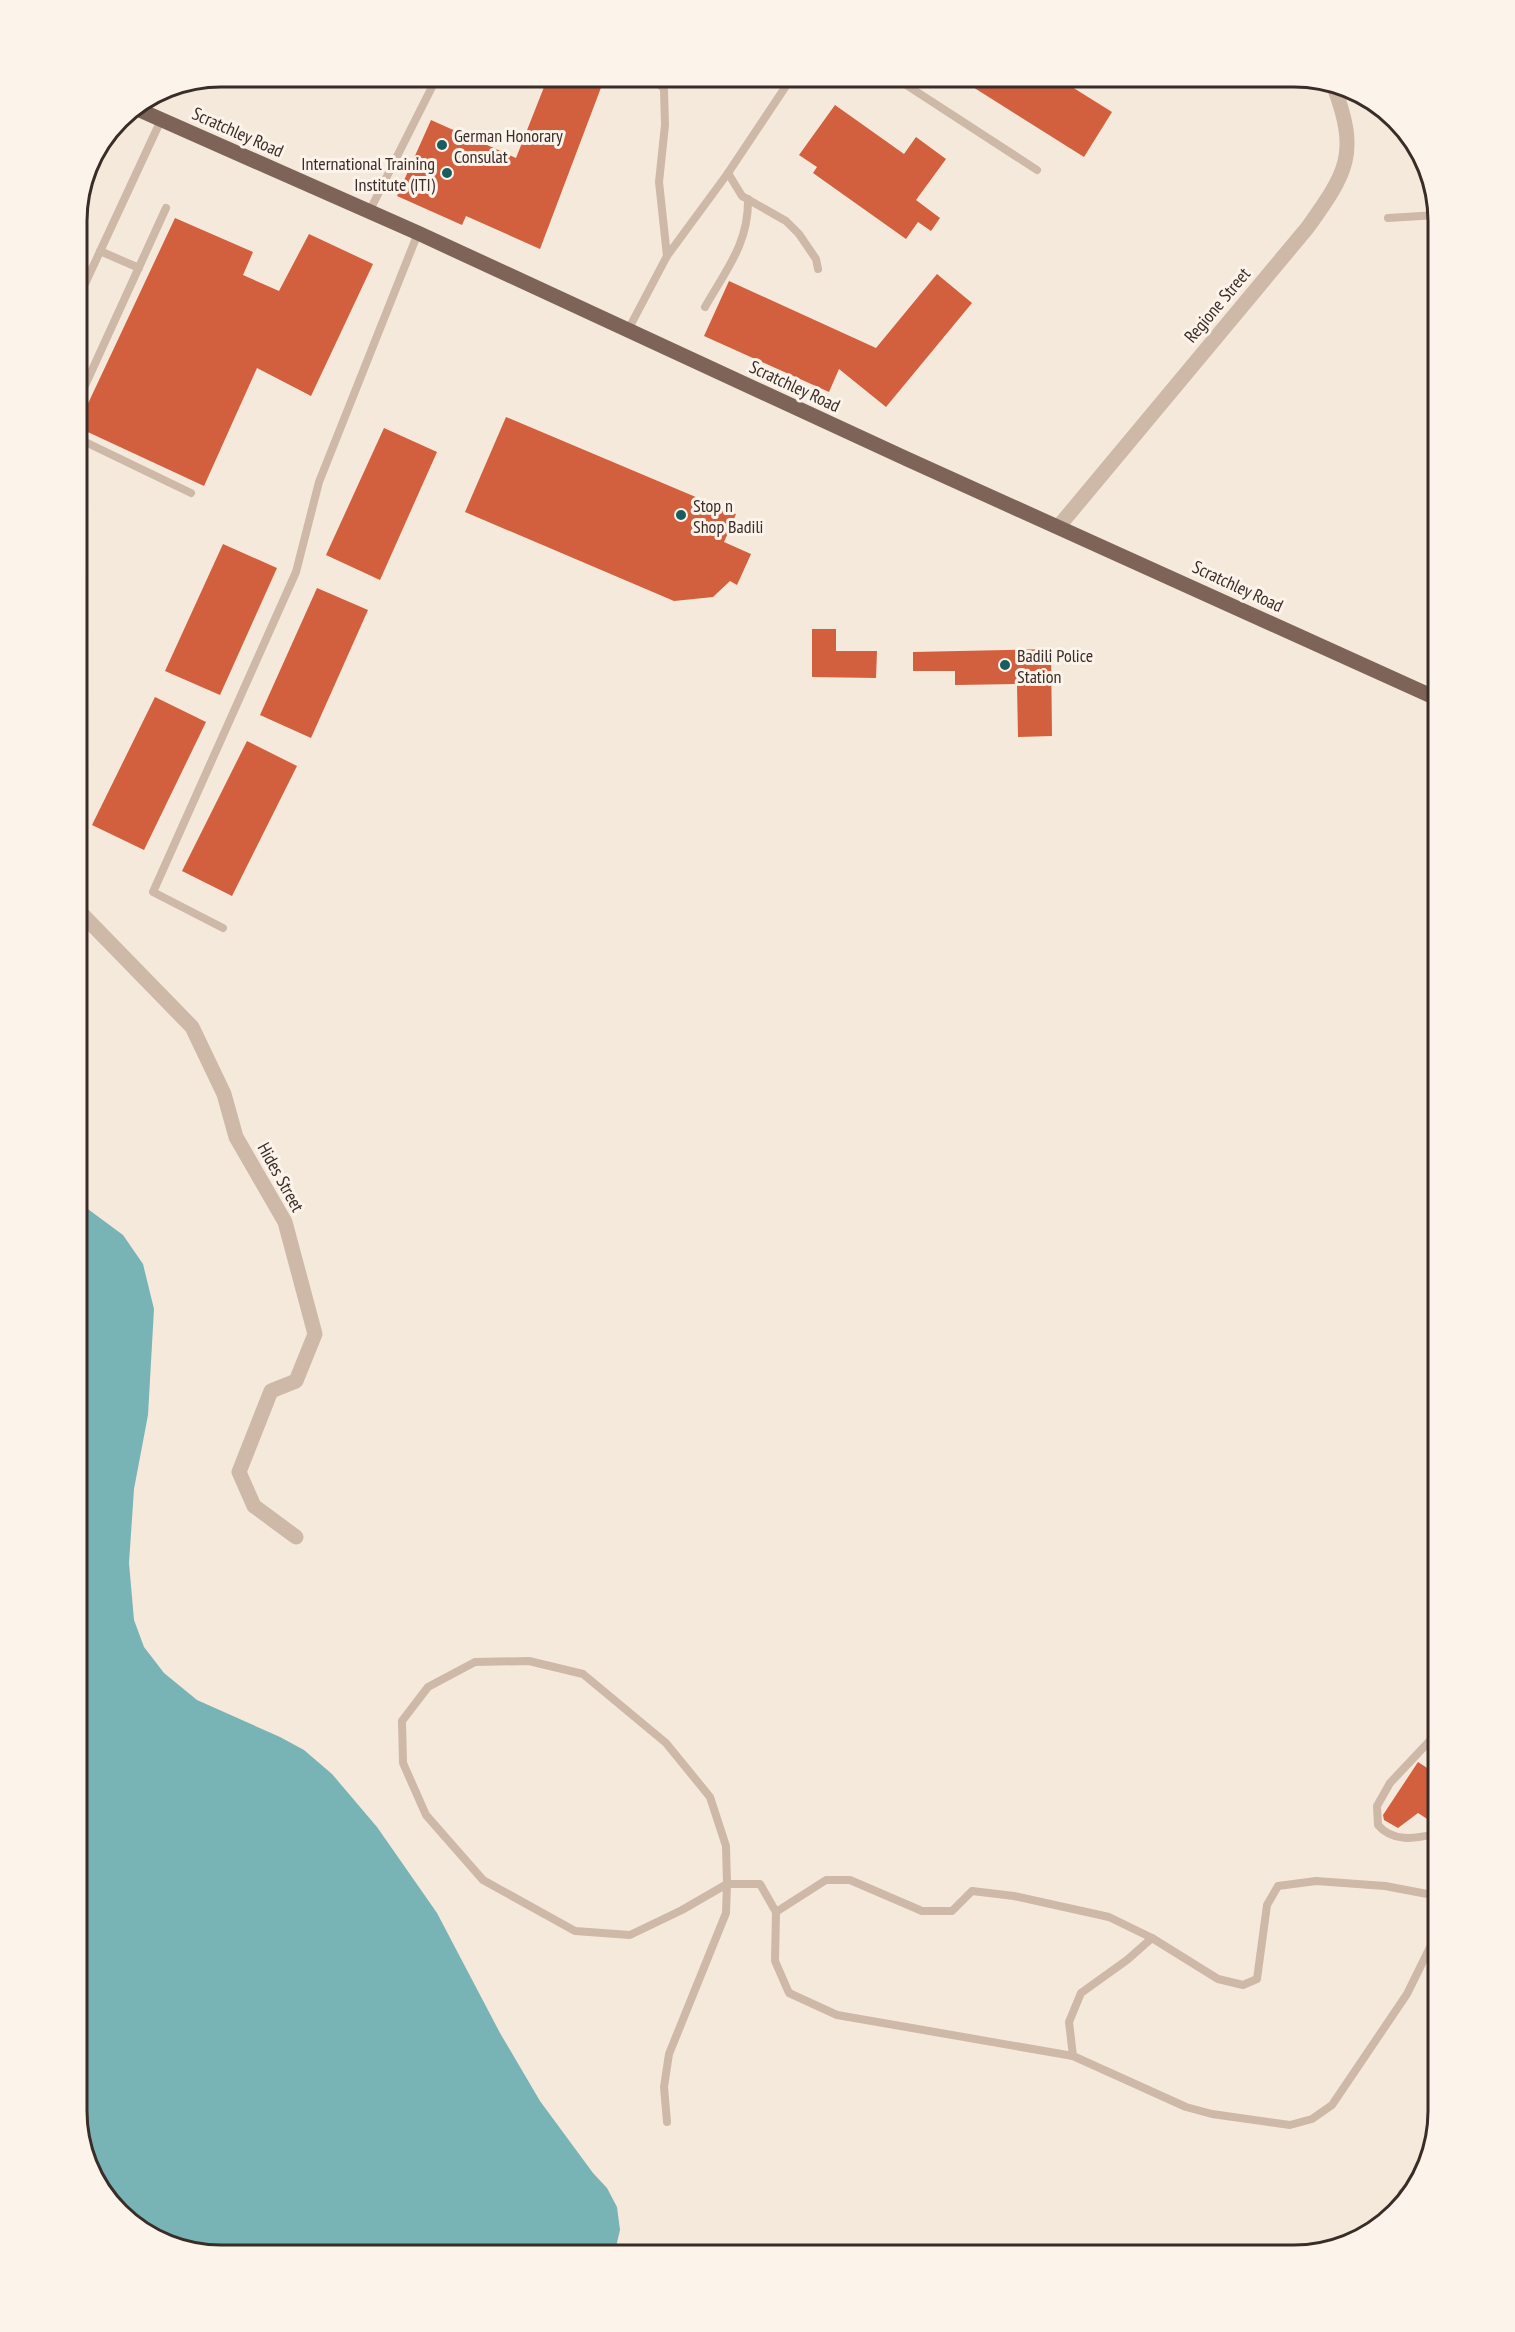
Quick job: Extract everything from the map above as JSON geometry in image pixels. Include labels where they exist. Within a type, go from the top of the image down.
[{"type":"main road","name":"Scratchley Road","points":[[144,112],[418,233],[907,459],[1428,694]]},
{"type":"street","name":"Regione Street","points":[[1059,526],[1308,227],[1333,191],[1340,180],[1347,152],[1347,132],[1336,94]]},
{"type":"street","name":"Hides Street","points":[[87,919],[192,1028],[224,1094],[236,1137],[285,1222],[315,1334],[297,1382],[271,1391],[239,1472],[254,1506],[296,1537]]},
{"type":"lane","points":[[369,212],[432,87]]},
{"type":"lane","points":[[662,87],[664,89],[665,125],[659,182],[667,256]]},
{"type":"lane","points":[[628,330],[667,256],[728,173],[785,87]]},
{"type":"lane","points":[[909,87],[1037,170]]},
{"type":"lane","points":[[87,279],[161,120]]},
{"type":"lane","points":[[728,173],[742,196],[786,221],[799,234],[816,260],[818,269]]},
{"type":"lane","points":[[705,307],[745,236],[748,199]]},
{"type":"lane","points":[[87,381],[166,208]]},
{"type":"lane","points":[[1388,218],[1428,216]]},
{"type":"lane","points":[[223,928],[153,892],[297,572],[319,482],[418,233]]},
{"type":"lane","points":[[100,251],[138,268]]},
{"type":"lane","points":[[87,443],[191,493]]},
{"type":"lane","points":[[667,2122],[664,2087],[669,2054],[726,1913],[726,1884],[726,1846],[710,1797],[666,1743],[583,1674],[529,1661],[475,1662],[428,1687],[402,1721],[403,1762],[426,1815],[483,1880],[575,1931],[630,1935],[682,1910],[726,1884],[760,1884],[776,1912],[775,1961],[789,1993],[837,2015],[1073,2056],[1186,2107],[1212,2114],[1290,2125],[1312,2119],[1332,2105],[1407,1994],[1428,1951]]},
{"type":"lane","points":[[1428,1743],[1390,1783],[1377,1806],[1378,1825],[1389,1835],[1417,1838],[1428,1835]]},
{"type":"lane","points":[[776,1912],[826,1880],[850,1880],[922,1911],[952,1911],[972,1891],[1014,1896],[1109,1917],[1152,1938],[1218,1979],[1243,1985],[1257,1979],[1266,1905],[1278,1886],[1316,1881],[1385,1886],[1428,1894]]},
{"type":"lane","points":[[1073,2056],[1069,2022],[1081,1993],[1127,1960],[1152,1938]]},
{"type":"water","points":[[87,1208],[123,1235],[143,1264],[154,1309],[148,1415],[134,1489],[129,1563],[134,1620],[144,1647],[164,1673],[197,1700],[304,1750],[332,1774],[377,1827],[437,1913],[500,2033],[540,2101],[593,2173],[607,2188],[617,2207],[620,2230],[616,2245],[212,2245],[178,2238],[147,2222],[120,2199],[101,2170],[92,2146],[87,2111]]},
{"type":"building","points":[[544,87],[601,87],[540,249],[466,216],[462,225],[397,196],[431,120],[516,158]]},
{"type":"building","points":[[973,87],[1072,87],[1112,112],[1084,157]]},
{"type":"building","points":[[835,105],[904,154],[916,137],[946,159],[916,200],[940,218],[931,231],[918,222],[906,239],[813,173],[817,167],[799,155]]},
{"type":"building","points":[[175,218],[253,252],[243,275],[279,291],[309,234],[373,264],[311,396],[257,368],[204,486],[87,432],[87,406]]},
{"type":"building","points":[[937,274],[972,303],[886,407],[839,369],[829,392],[704,336],[729,281],[876,348]]},
{"type":"building","points":[[506,417],[736,514],[724,542],[751,554],[737,585],[730,581],[713,597],[674,601],[465,512]]},
{"type":"building","points":[[384,428],[437,452],[380,580],[326,555]]},
{"type":"building","points":[[223,544],[277,568],[220,695],[165,671]]},
{"type":"building","points":[[317,588],[368,610],[311,738],[260,715]]},
{"type":"building","points":[[812,629],[836,629],[836,651],[877,651],[876,678],[812,677]]},
{"type":"building","points":[[1051,649],[1052,736],[1018,737],[1017,684],[955,685],[955,671],[913,671],[913,652]]},
{"type":"building","points":[[155,697],[206,722],[144,850],[92,825]]},
{"type":"building","points":[[247,741],[297,766],[232,896],[182,871]]},
{"type":"building","points":[[1418,1762],[1428,1768],[1428,1820],[1418,1813],[1398,1828],[1384,1820],[1383,1815]]},
{"type":"place","name":"German Honorary Consulat","points":[[442,145]]},
{"type":"place","name":"International Training Institute (ITI)","points":[[447,173]]},
{"type":"place","name":"Stop n Shop Badili","points":[[681,515]]},
{"type":"place","name":"Badili Police Station","points":[[1005,665]]}]
